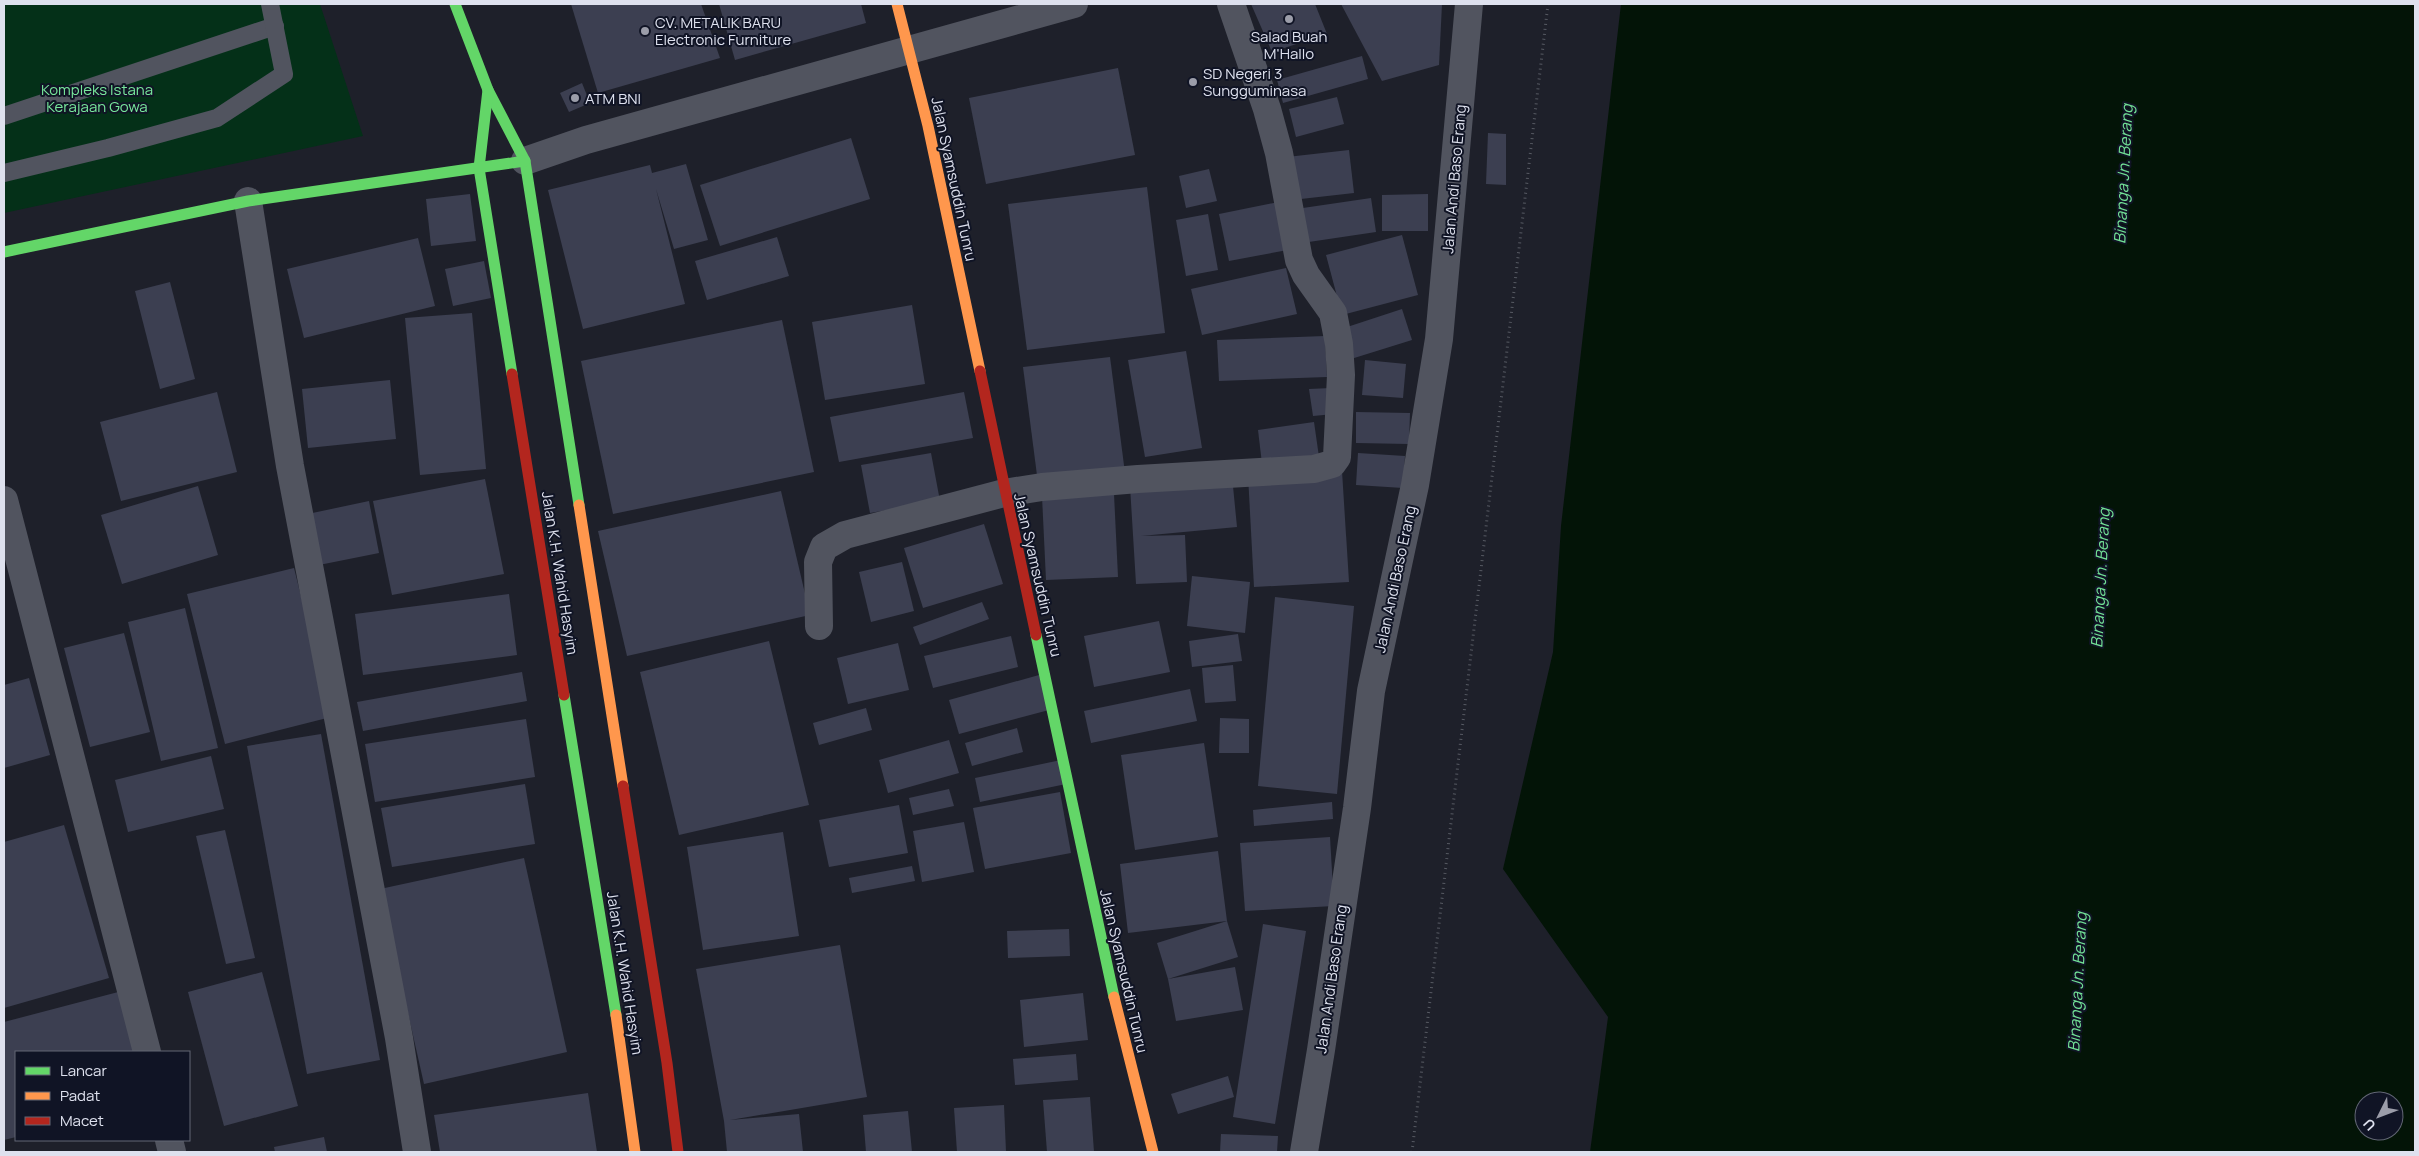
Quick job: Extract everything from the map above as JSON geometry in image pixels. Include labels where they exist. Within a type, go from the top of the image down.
[{"type":"main road","name":"Jalan K.H. Wahid Hasyim","points":[[455,4],[488,90],[525,161],[667,1062],[678,1152]]},
{"type":"main road","name":"Jalan Syamsuddin Tunru","points":[[897,4],[928,126],[1004,493],[1060,741],[1096,919],[1153,1152]]},
{"type":"main road","name":"Jalan K.H. Wahid Hasyim","points":[[488,90],[479,168],[625,1069],[634,1152]]},
{"type":"main road","points":[[4,252],[248,201],[525,161]]},
{"type":"street","points":[[525,161],[586,140],[1074,4]]},
{"type":"street","points":[[819,626],[818,562],[824,547],[845,535],[1004,493],[1138,479],[1314,469],[1332,464],[1337,457],[1341,374],[1339,344],[1333,313],[1306,275],[1299,260],[1279,153],[1267,110],[1231,4]]},
{"type":"street","name":"Jalan Andi Baso Erang","points":[[1304,1152],[1323,1041],[1354,828],[1371,691],[1416,485],[1439,339],[1469,4]]},
{"type":"street","points":[[248,201],[290,466],[399,1038],[417,1152]]},
{"type":"street","points":[[4,500],[146,1051]]},
{"type":"lane","points":[[4,173],[108,148],[217,118],[284,74],[270,4]]},
{"type":"lane","points":[[4,116],[275,26]]},
{"type":"path","points":[[1412,1152],[1548,4]]},
{"type":"green space","name":"Kompleks Istana Kerajaan Gowa","points":[[4,4],[320,4],[363,136],[4,213]]},
{"type":"water","name":"Binanga Jn. Berang","points":[[1621,4],[2415,4],[2415,1152],[1590,1152],[1608,1017],[1503,869],[1553,652],[1561,526]]},
{"type":"building","name":"CV. METALIK BARU Electronic Furniture","points":[[571,4],[701,4],[720,58],[598,93]]},
{"type":"building","points":[[719,4],[861,4],[866,23],[735,60]]},
{"type":"building","name":"Salad Buah M'Hallo","points":[[1251,4],[1315,4],[1327,34],[1272,52]]},
{"type":"building","points":[[1341,4],[1442,4],[1439,65],[1382,81]]},
{"type":"building","points":[[1362,56],[1368,79],[1283,103],[1277,80]]},
{"type":"building","points":[[1118,68],[1135,155],[986,184],[969,98]]},
{"type":"building","name":"ATM BNI","points":[[582,83],[590,103],[569,112],[560,93]]},
{"type":"building","points":[[1337,97],[1344,124],[1296,137],[1289,109]]},
{"type":"building","points":[[1488,133],[1506,134],[1506,185],[1486,184]]},
{"type":"building","points":[[851,138],[870,199],[720,246],[700,185]]},
{"type":"building","points":[[1349,150],[1354,193],[1292,200],[1287,157]]},
{"type":"building","points":[[686,164],[708,240],[674,249],[656,189],[685,304],[583,329],[548,190],[650,165],[652,173]]},
{"type":"building","points":[[1209,169],[1217,201],[1186,208],[1179,176]]},
{"type":"building","points":[[1147,187],[1165,333],[1027,350],[1008,204]]},
{"type":"building","points":[[470,194],[476,241],[431,246],[426,199]]},
{"type":"building","points":[[1428,194],[1428,231],[1382,231],[1382,195]]},
{"type":"building","points":[[1371,198],[1376,232],[1302,243],[1296,209]]},
{"type":"building","points":[[1283,201],[1293,249],[1229,261],[1219,214]]},
{"type":"building","points":[[1208,214],[1218,270],[1186,276],[1176,220]]},
{"type":"building","points":[[1402,235],[1418,295],[1342,315],[1326,255]]},
{"type":"building","points":[[777,237],[789,276],[707,300],[695,261]]},
{"type":"building","points":[[418,238],[435,306],[304,338],[287,269]]},
{"type":"building","points":[[484,261],[491,298],[453,306],[445,269]]},
{"type":"building","points":[[1286,268],[1297,314],[1202,335],[1191,289]]},
{"type":"building","points":[[170,282],[195,379],[160,389],[135,291]]},
{"type":"building","points":[[912,305],[925,384],[825,400],[812,322]]},
{"type":"building","points":[[1402,309],[1412,340],[1351,359],[1341,329]]},
{"type":"building","points":[[472,313],[486,469],[420,475],[405,318]]},
{"type":"building","points":[[782,320],[814,472],[613,514],[581,361]]},
{"type":"building","points":[[1325,336],[1327,377],[1219,381],[1217,340]]},
{"type":"building","points":[[1186,351],[1202,448],[1145,457],[1128,360]]},
{"type":"building","points":[[1110,357],[1125,473],[1038,483],[1023,367]]},
{"type":"building","points":[[1365,360],[1406,364],[1403,398],[1362,395]]},
{"type":"building","points":[[390,380],[396,439],[308,448],[302,389]]},
{"type":"building","points":[[1331,388],[1334,414],[1313,416],[1309,389]]},
{"type":"building","points":[[217,392],[237,472],[121,501],[100,422]]},
{"type":"building","points":[[964,392],[973,438],[839,462],[830,417]]},
{"type":"building","points":[[1356,412],[1410,413],[1409,444],[1356,443]]},
{"type":"building","points":[[1314,422],[1320,464],[1263,472],[1258,430]]},
{"type":"building","points":[[931,453],[940,501],[870,513],[861,465]]},
{"type":"building","points":[[1358,453],[1405,456],[1403,488],[1356,485]]},
{"type":"building","points":[[1342,471],[1349,582],[1254,587],[1248,475]]},
{"type":"building","points":[[1232,476],[1237,527],[1141,536],[1185,535],[1187,582],[1136,584],[1130,486]]},
{"type":"building","points":[[485,479],[504,574],[392,595],[373,501]]},
{"type":"building","points":[[198,486],[218,555],[122,584],[101,515]]},
{"type":"building","points":[[781,491],[810,615],[627,656],[598,531]]},
{"type":"building","points":[[1114,494],[1118,577],[1046,580],[1042,496]]},
{"type":"building","points":[[369,501],[379,553],[314,566],[303,515]]},
{"type":"building","points":[[984,524],[1003,584],[923,608],[904,548]]},
{"type":"building","points":[[902,562],[914,611],[871,622],[859,572]]},
{"type":"building","points":[[294,568],[331,717],[225,744],[187,594]]},
{"type":"building","points":[[1192,576],[1250,582],[1245,633],[1187,626]]},
{"type":"building","points":[[509,594],[517,655],[363,675],[355,614]]},
{"type":"building","points":[[1275,597],[1354,606],[1337,794],[1258,786]]},
{"type":"building","points":[[982,602],[989,619],[920,645],[913,627]]},
{"type":"building","points":[[185,608],[218,748],[161,761],[128,622]]},
{"type":"building","points":[[1159,621],[1170,672],[1094,687],[1084,636]]},
{"type":"building","points":[[124,633],[150,732],[90,747],[64,648]]},
{"type":"building","points":[[1238,634],[1242,661],[1192,667],[1189,641]]},
{"type":"building","points":[[1011,636],[1018,667],[933,688],[924,656]]},
{"type":"building","points":[[769,641],[809,805],[679,835],[640,672]]},
{"type":"building","points":[[898,643],[909,690],[848,704],[837,658]]},
{"type":"building","points":[[1233,665],[1236,701],[1205,703],[1202,668]]},
{"type":"building","points":[[522,672],[527,701],[363,731],[357,702]]},
{"type":"building","points":[[1039,675],[1049,710],[959,734],[949,700]]},
{"type":"building","points":[[29,678],[50,755],[4,768],[4,685]]},
{"type":"building","points":[[1190,689],[1197,721],[1091,743],[1084,711]]},
{"type":"building","points":[[866,708],[872,730],[819,745],[813,723]]},
{"type":"building","points":[[1220,718],[1249,719],[1249,753],[1219,753]]},
{"type":"building","points":[[526,719],[535,777],[375,802],[365,744]]},
{"type":"building","points":[[1017,728],[1023,752],[972,766],[965,743]]},
{"type":"building","points":[[321,734],[380,1060],[307,1074],[247,746]]},
{"type":"building","points":[[949,740],[959,773],[888,793],[879,760]]},
{"type":"building","points":[[1204,743],[1218,837],[1135,850],[1121,755]]},
{"type":"building","points":[[211,756],[224,809],[128,832],[115,780]]},
{"type":"building","points":[[1061,760],[1066,784],[980,802],[975,778]]},
{"type":"building","points":[[525,784],[535,844],[392,867],[381,808]]},
{"type":"building","points":[[949,789],[954,806],[913,815],[909,798]]},
{"type":"building","points":[[1060,792],[1071,853],[985,869],[973,808]]},
{"type":"building","points":[[1332,802],[1333,819],[1254,826],[1253,810]]},
{"type":"building","points":[[899,805],[908,853],[829,867],[819,820]]},
{"type":"building","points":[[964,822],[974,872],[922,882],[913,831]]},
{"type":"building","points":[[64,825],[109,978],[4,1008],[4,842]]},
{"type":"building","points":[[225,830],[255,958],[226,964],[196,836]]},
{"type":"building","points":[[783,832],[799,936],[703,950],[687,847]]},
{"type":"building","points":[[1330,837],[1334,906],[1245,911],[1240,843]]},
{"type":"building","points":[[1218,851],[1227,921],[1128,933],[1120,864]]},
{"type":"building","points":[[524,858],[567,1052],[424,1084],[380,889]]},
{"type":"building","points":[[912,866],[915,881],[852,893],[849,878]]},
{"type":"building","points":[[1227,921],[1238,957],[1168,979],[1157,943]]},
{"type":"building","points":[[1263,924],[1306,931],[1275,1124],[1233,1117]]},
{"type":"building","points":[[1069,929],[1070,956],[1008,958],[1007,931]]},
{"type":"building","points":[[840,945],[867,1097],[730,1120],[799,1114],[803,1152],[727,1152],[724,1121],[696,969]]},
{"type":"building","points":[[1235,967],[1243,1010],[1176,1021],[1168,979]]},
{"type":"building","points":[[262,972],[298,1106],[224,1126],[188,992]]},
{"type":"building","points":[[122,991],[139,1051],[15,1051],[15,1137],[4,1140],[4,1022]]},
{"type":"building","points":[[1083,993],[1088,1040],[1024,1047],[1020,1000]]},
{"type":"building","points":[[1076,1054],[1078,1080],[1015,1085],[1013,1059]]},
{"type":"building","points":[[1228,1076],[1234,1097],[1178,1114],[1171,1094]]},
{"type":"building","points":[[588,1093],[597,1152],[440,1152],[434,1115]]},
{"type":"building","points":[[1090,1097],[1094,1152],[1047,1152],[1043,1100]]},
{"type":"building","points":[[1004,1105],[1006,1152],[957,1152],[954,1108]]},
{"type":"building","points":[[908,1111],[912,1152],[866,1152],[863,1115]]},
{"type":"building","points":[[1221,1134],[1278,1136],[1277,1152],[1220,1152]]},
{"type":"building","points":[[324,1137],[327,1152],[275,1152],[274,1147]]},
{"type":"traffic: fast","points":[[455,4],[488,90],[525,161],[579,505]]},
{"type":"traffic: fast","points":[[488,90],[479,168],[512,374]]},
{"type":"traffic: fast","points":[[4,252],[248,201],[525,161]]},
{"type":"traffic: fast","points":[[1036,635],[1114,997]]},
{"type":"traffic: fast","points":[[564,695],[616,1015]]},
{"type":"traffic: slow","points":[[897,4],[928,126],[980,371]]},
{"type":"traffic: slow","points":[[579,505],[623,786]]},
{"type":"traffic: slow","points":[[1114,997],[1153,1152]]},
{"type":"traffic: slow","points":[[616,1015],[635,1152]]},
{"type":"traffic: jam","points":[[980,371],[1036,635]]},
{"type":"traffic: jam","points":[[512,374],[564,695]]},
{"type":"traffic: jam","points":[[623,786],[667,1063],[678,1152]]},
{"type":"place","name":"Salad Buah M'Hallo","points":[[1289,19]]},
{"type":"place","name":"CV. METALIK BARU Electronic Furniture","points":[[645,31]]},
{"type":"place","name":"SD Negeri 3 Sungguminasa","points":[[1193,82]]},
{"type":"place","name":"ATM BNI","points":[[575,98]]}]
